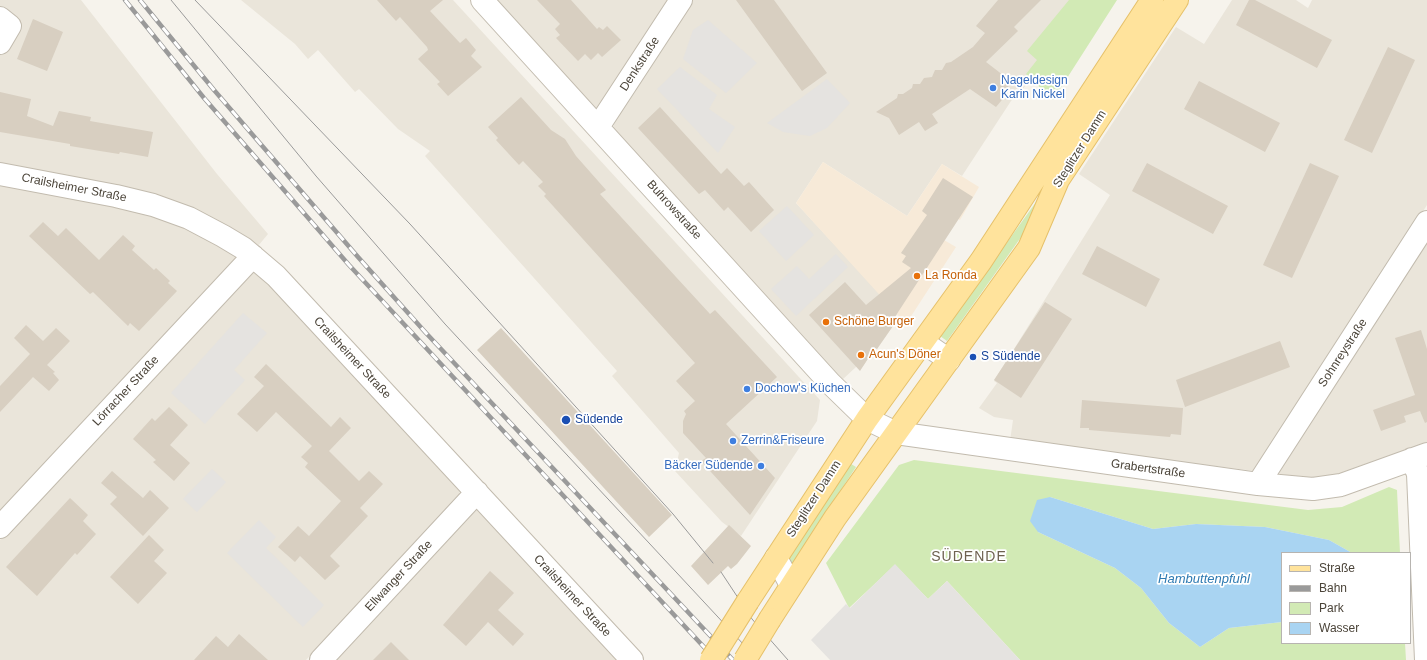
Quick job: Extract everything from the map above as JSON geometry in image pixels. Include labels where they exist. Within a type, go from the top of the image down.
[{"type":"main road","name":"Steglitzer Damm","points":[[711,660],[867,418],[981,261],[1152,0]]},
{"type":"main road","name":"Steglitzer Damm","points":[[744,660],[835,518],[1029,248],[1058,180],[1177,0]]},
{"type":"street","name":"Buhrowstraße","points":[[482,0],[830,383],[867,418]]},
{"type":"street","name":"Denkstraße","points":[[598,127],[681,0]]},
{"type":"street","points":[[0,18],[10,26],[0,43]]},
{"type":"street","name":"Crailsheimer Straße","points":[[0,174],[116,196],[153,205],[202,225],[223,236],[253,256],[276,276],[632,660]]},
{"type":"street","name":"Sohnreystraße","points":[[1258,484],[1427,222]]},
{"type":"street","name":"Lörracher Straße","points":[[0,527],[253,256]]},
{"type":"street","points":[[923,342],[949,360]]},
{"type":"street","name":"Grabertstraße","points":[[867,418],[896,433],[1258,484],[1313,489],[1341,485],[1420,456]]},
{"type":"street","points":[[1420,456],[1418,474],[1426,660]]},
{"type":"street","name":"Ellwanger Straße","points":[[321,660],[477,492]]},
{"type":"street","points":[[776,558],[791,585]]},
{"type":"shaded area","points":[[0,0],[81,0],[217,174],[268,234],[258,246],[0,164]]},
{"type":"shaded area","points":[[241,0],[453,0],[820,400],[817,421],[741,536],[722,522],[675,471],[679,453],[612,376],[617,371],[425,156],[430,151],[398,129],[359,89],[355,92],[318,50],[308,59],[295,44]]},
{"type":"shaded area","points":[[492,0],[672,0],[597,111]]},
{"type":"shaded area","points":[[693,0],[1102,0],[1091,17],[1011,101],[962,176],[942,164],[907,216],[823,162],[796,203],[898,313],[891,323],[893,326],[863,366],[856,367],[842,380],[613,128],[615,121]]},
{"type":"shaded area","points":[[1232,0],[1296,0],[1308,8],[1312,0],[1427,0],[1427,205],[1255,471],[1010,441],[1013,420],[994,417],[979,408],[997,383],[994,381],[1110,195],[1079,174],[1176,27],[1204,44]]},
{"type":"shaded area","points":[[708,20],[757,63],[726,93],[683,59],[693,30]]},
{"type":"shaded area","points":[[680,67],[717,95],[709,109],[735,127],[718,153],[657,89]]},
{"type":"shaded area","points":[[827,79],[850,103],[827,128],[810,136],[783,132],[767,123]]},
{"type":"shaded area","points":[[823,162],[907,216],[942,164],[979,187],[960,220],[958,219],[944,240],[956,247],[906,324],[796,203]]},
{"type":"shaded area","points":[[0,184],[127,207],[180,224],[237,255],[238,259],[0,514]]},
{"type":"shaded area","points":[[787,206],[814,235],[786,261],[759,231]]},
{"type":"shaded area","points":[[1427,238],[1427,442],[1332,476],[1310,478],[1278,474]]},
{"type":"shaded area","points":[[836,254],[848,267],[796,316],[771,289],[797,266],[809,279]]},
{"type":"shaded area","points":[[252,271],[256,271],[460,490],[459,495],[306,660],[0,660],[0,540]]},
{"type":"shaded area","points":[[243,313],[267,333],[234,370],[245,380],[205,424],[171,393]]},
{"type":"shaded area","points":[[212,469],[226,482],[197,512],[183,499]]},
{"type":"shaded area","points":[[476,510],[480,511],[617,660],[336,660]]},
{"type":"shaded area","points":[[259,520],[276,537],[266,548],[324,605],[303,627],[227,553]]},
{"type":"shaded area","points":[[895,564],[928,599],[947,581],[1020,660],[830,660],[811,640],[846,604],[850,608]]},
{"type":"green space","points":[[1069,0],[1117,0],[1053,100],[1026,74],[1037,60],[1027,51]]},
{"type":"green space","points":[[1041,195],[1024,233],[947,341],[940,336]]},
{"type":"green space","points":[[914,460],[1308,510],[1342,507],[1389,487],[1397,490],[1400,552],[1350,552],[1329,540],[1265,527],[1196,524],[1153,529],[1050,497],[1038,532],[1115,568],[1141,588],[1169,623],[1200,647],[1229,628],[1281,622],[1281,644],[1405,644],[1406,660],[1020,660],[947,581],[928,599],[895,565],[849,608],[826,563],[899,465]]},
{"type":"green space","points":[[848,462],[856,467],[789,569],[785,560]]},
{"type":"water","name":"Hambuttenpfuhl","points":[[1050,497],[1153,529],[1196,524],[1265,527],[1329,540],[1350,552],[1281,552],[1281,622],[1229,628],[1200,647],[1169,623],[1141,588],[1115,568],[1038,532],[1030,521],[1037,500]]},
{"type":"building","points":[[377,0],[443,0],[430,11],[460,43],[466,38],[476,50],[471,56],[482,67],[448,96],[437,84],[440,82],[418,59],[428,50],[427,47],[400,17],[396,21]]},
{"type":"building","points":[[537,0],[571,0],[597,29],[599,27],[603,30],[607,26],[621,40],[602,57],[598,53],[591,60],[585,54],[578,61],[556,38],[560,35],[555,29],[560,24]]},
{"type":"building","points":[[736,0],[774,0],[827,73],[802,91]]},
{"type":"building","points":[[998,0],[1041,0],[1014,27],[1018,31],[986,62],[1012,82],[1003,93],[1006,95],[996,107],[970,89],[932,114],[938,123],[925,131],[919,122],[899,135],[889,118],[876,112],[897,98],[898,94],[903,94],[912,88],[913,84],[920,84],[924,78],[932,77],[935,70],[942,70],[946,63],[951,62],[973,47],[985,33],[976,26]]},
{"type":"building","points":[[1249,0],[1255,0],[1332,40],[1317,68],[1236,25]]},
{"type":"building","points":[[33,19],[63,32],[47,71],[17,59]]},
{"type":"building","points":[[1388,47],[1415,60],[1372,153],[1344,140]]},
{"type":"building","points":[[1199,81],[1280,123],[1265,152],[1184,109]]},
{"type":"building","points":[[0,92],[31,99],[27,116],[53,126],[59,111],[91,117],[90,121],[153,132],[148,157],[70,146],[70,144],[0,132]]},
{"type":"building","points":[[521,97],[551,130],[565,139],[576,156],[606,190],[600,194],[710,314],[715,310],[777,377],[726,424],[775,478],[750,515],[701,461],[706,458],[683,433],[683,421],[686,414],[684,411],[695,401],[676,381],[695,363],[544,196],[546,194],[538,186],[543,182],[523,161],[519,165],[496,140],[498,138],[488,127]]},
{"type":"building","points":[[660,107],[721,174],[727,168],[744,186],[749,182],[774,210],[751,232],[728,207],[724,211],[705,190],[699,194],[638,128]]},
{"type":"building","points":[[1147,163],[1228,206],[1213,234],[1132,191]]},
{"type":"building","points":[[1310,163],[1339,176],[1292,278],[1263,265]]},
{"type":"building","points":[[943,178],[973,197],[891,323],[893,326],[877,349],[875,348],[860,371],[809,315],[845,282],[866,305],[911,268],[902,262],[906,256],[901,253],[927,215],[922,211]]},
{"type":"building","points":[[43,222],[58,236],[66,228],[99,260],[123,235],[135,246],[132,250],[154,270],[156,268],[170,281],[168,283],[177,291],[139,331],[130,323],[128,326],[93,292],[90,294],[29,236]]},
{"type":"building","points":[[1097,246],[1160,279],[1146,307],[1082,274]]},
{"type":"building","points":[[1045,302],[1072,319],[1021,398],[994,380]]},
{"type":"building","points":[[26,325],[43,341],[56,328],[70,341],[47,365],[55,372],[53,373],[59,380],[49,391],[33,377],[0,412],[0,386],[30,354],[14,338]]},
{"type":"building","points":[[501,328],[672,515],[649,537],[477,350]]},
{"type":"building","points":[[1421,330],[1427,349],[1427,422],[1425,423],[1420,411],[1404,416],[1406,422],[1381,431],[1373,410],[1415,395],[1395,338]]},
{"type":"building","points":[[1280,341],[1290,367],[1185,407],[1176,380]]},
{"type":"building","points":[[266,364],[331,427],[340,417],[351,428],[329,451],[359,481],[369,471],[383,484],[360,508],[368,516],[330,556],[340,566],[325,580],[300,556],[295,562],[278,547],[298,526],[309,536],[341,501],[305,467],[308,463],[301,457],[312,446],[276,412],[257,432],[237,414],[264,386],[254,377]]},
{"type":"building","points":[[1082,400],[1183,408],[1181,435],[1171,434],[1170,437],[1080,428]]},
{"type":"building","points":[[169,407],[188,425],[170,445],[190,463],[174,481],[153,462],[156,460],[133,439],[152,418],[155,421]]},
{"type":"building","points":[[112,471],[143,498],[150,490],[169,508],[143,536],[110,504],[117,497],[101,483]]},
{"type":"building","points":[[70,498],[88,515],[83,521],[96,534],[77,555],[75,553],[37,596],[6,567]]},
{"type":"building","points":[[729,525],[751,546],[737,564],[731,569],[728,566],[708,585],[691,566]]},
{"type":"building","points":[[149,535],[164,550],[154,561],[167,573],[138,604],[110,577]]},
{"type":"building","points":[[490,571],[514,593],[498,610],[524,634],[513,646],[488,622],[466,646],[443,625]]},
{"type":"building","points":[[239,634],[268,660],[194,660],[216,636],[228,647]]},
{"type":"building","points":[[391,642],[409,660],[373,660]]},
{"type":"tram line","points":[[171,0],[316,176],[445,324],[758,660]]},
{"type":"tram line","points":[[195,0],[410,224],[673,514],[713,563]]},
{"type":"tram line","points":[[721,572],[752,619],[788,660]]},
{"type":"railway","points":[[125,0],[204,98],[349,265],[716,660]]},
{"type":"railway","points":[[140,0],[214,90],[358,257],[426,333],[733,660]]},
{"type":"place","name":"Nageldesign Karin Nickel","points":[[993,88]]},
{"type":"place","name":"La Ronda","points":[[917,276]]},
{"type":"place","name":"Schöne Burger","points":[[826,322]]},
{"type":"place","name":"Acun's Döner","points":[[861,355]]},
{"type":"place","name":"S Südende","points":[[973,357]]},
{"type":"place","name":"Dochow's Küchen","points":[[747,389]]},
{"type":"place","name":"Südende","points":[[566,420]]},
{"type":"place","name":"Zerrin&Friseure","points":[[733,441]]},
{"type":"place","name":"Bäcker Südende","points":[[761,466]]},
{"type":"district","name":"SÜDENDE","points":[[969,557]]}]
